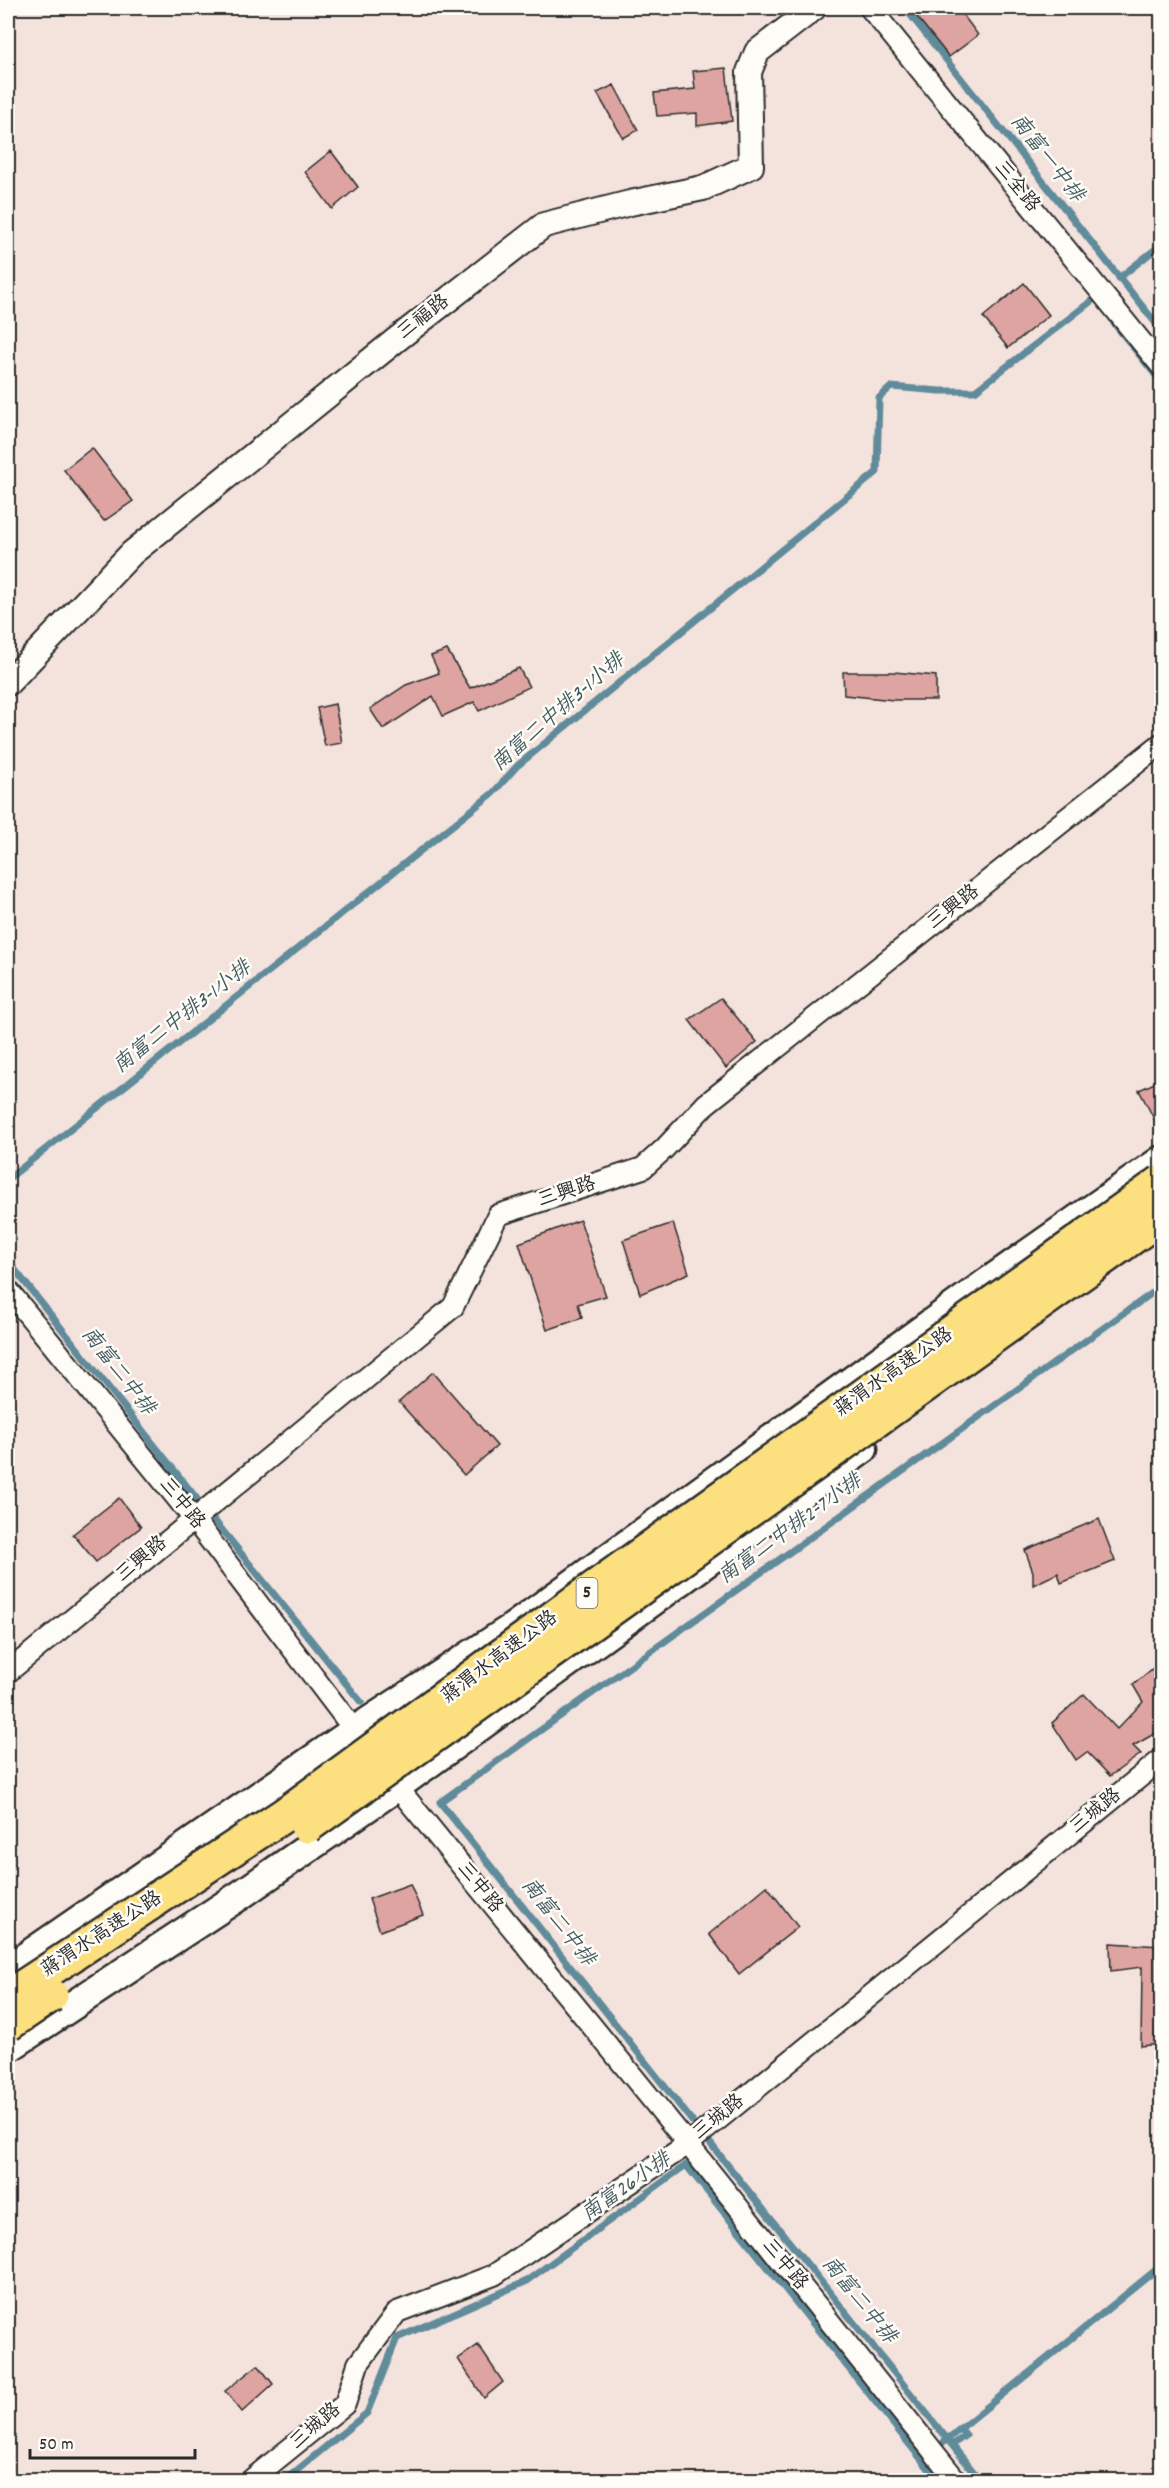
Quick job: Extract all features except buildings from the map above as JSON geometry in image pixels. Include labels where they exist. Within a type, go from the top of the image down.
[{"type":"highway","name":"蔣渭水高速公路","points":[[8,1997],[284,1815],[579,1599],[1161,1182]]},
{"type":"highway","name":"蔣渭水高速公路","points":[[8,2024],[328,1812],[1161,1216]]},
{"type":"main road","points":[[8,1969],[354,1731],[512,1628],[985,1284],[1161,1160]]},
{"type":"main road","points":[[8,2048],[239,1896],[396,1787],[1161,1232]]},
{"type":"street","name":"三福路","points":[[8,683],[132,553],[396,339],[544,225],[630,203],[704,188],[751,166],[749,72],[757,52],[814,8]]},
{"type":"street","name":"三全路","points":[[870,8],[1161,367]]},
{"type":"street","name":"三興路","points":[[8,1672],[453,1307],[498,1215],[643,1168],[706,1104],[1161,743]]},
{"type":"street","name":"三中路","points":[[8,1290],[193,1518],[396,1787],[688,2144],[956,2481]]},
{"type":"street","name":"三城路","points":[[252,2481],[345,2404],[358,2364],[397,2312],[494,2275],[688,2144],[1161,1759]]},
{"type":"waterway","name":"南富一中排","points":[[905,8],[1162,331]]},
{"type":"waterway","points":[[1119,278],[1162,244]]},
{"type":"waterway","name":"南富二中排3-1小排","points":[[8,1179],[493,793],[517,766],[877,472],[879,398],[891,387],[975,391],[1094,299]]},
{"type":"waterway","points":[[1113,322],[1162,383]]},
{"type":"waterway","name":"南富二中排","points":[[8,1261],[201,1504]]},
{"type":"waterway","name":"南富二中排2-7小排","points":[[692,2121],[440,1802],[1162,1286]]},
{"type":"waterway","name":"南富二中排","points":[[214,1520],[361,1702]]},
{"type":"waterway","name":"南富二中排","points":[[710,2143],[980,2480]]},
{"type":"waterway","name":"南富26小排","points":[[285,2480],[367,2413],[397,2338],[525,2282],[686,2165],[938,2480]]},
{"type":"waterway","points":[[944,2442],[1162,2265]]},
{"type":"waterway","points":[[952,2445],[966,2435],[960,2428]]}]
